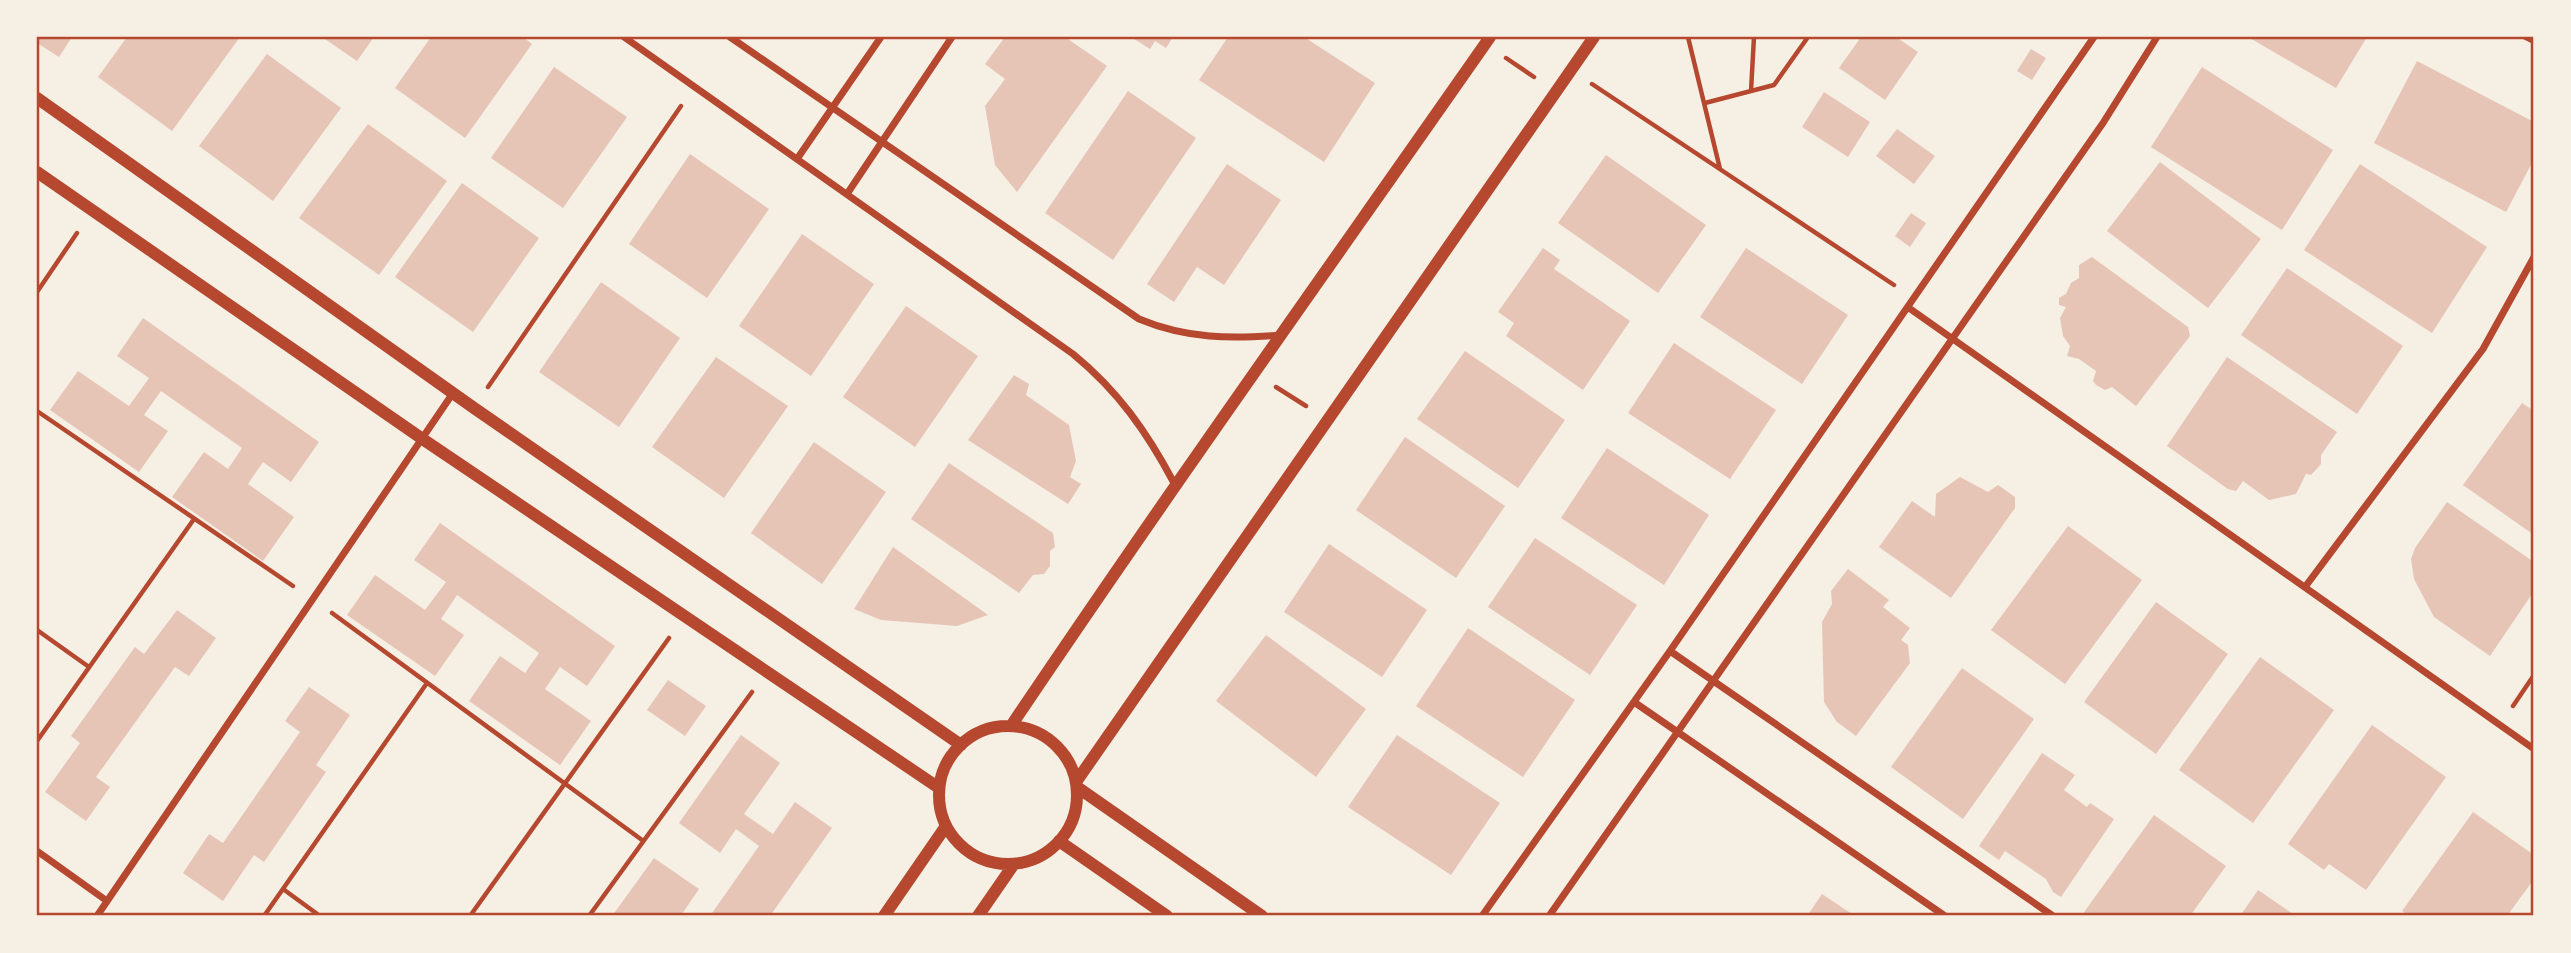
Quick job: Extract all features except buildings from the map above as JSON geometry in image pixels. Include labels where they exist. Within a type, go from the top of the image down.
[{"type":"street","points":[[624,37],[1073,354],[1104,380],[1151,440],[1174,483]]},
{"type":"street","points":[[730,37],[1139,319],[1161,328],[1209,338],[1283,335]]},
{"type":"street","points":[[797,159],[881,37]]},
{"type":"street","points":[[846,194],[953,37]]},
{"type":"street","points":[[1076,785],[1594,37]]},
{"type":"street","points":[[1482,916],[1909,308],[2094,37]]},
{"type":"street","points":[[1549,916],[2103,123],[2157,37]]},
{"type":"street","points":[[1011,726],[1174,483],[1283,335],[1488,40]]},
{"type":"street","points":[[37,98],[474,408],[961,744]]},
{"type":"street","points":[[37,172],[91,212],[424,440],[939,788]]},
{"type":"street","points":[[2305,587],[2483,349],[2534,257]]},
{"type":"street","points":[[1909,308],[2534,749]]},
{"type":"street","points":[[97,916],[454,393]]},
{"type":"street","points":[[1670,651],[2053,916]]},
{"type":"street","points":[[1634,702],[1945,916]]},
{"type":"street","points":[[1011,726],[1029,729],[1060,749],[1076,785],[1074,816],[1059,841],[1046,852],[1014,864],[997,863],[967,851],[946,826],[940,807],[939,788],[945,769],[961,744],[986,730],[1011,726]]},
{"type":"street","points":[[1076,785],[1262,916]]},
{"type":"street","points":[[884,916],[946,826]]},
{"type":"street","points":[[1059,841],[1167,916]]},
{"type":"street","points":[[37,851],[107,901]]},
{"type":"street","points":[[978,916],[1014,864]]},
{"type":"path","points":[[1688,37],[1720,169]]},
{"type":"path","points":[[1751,91],[1754,37]]},
{"type":"path","points":[[1705,103],[1778,82],[1808,37]]},
{"type":"path","points":[[2524,37],[2534,42]]},
{"type":"path","points":[[1488,40],[1555,92]]},
{"type":"path","points":[[1571,70],[1915,299]]},
{"type":"path","points":[[474,408],[694,86]]},
{"type":"path","points":[[37,292],[91,212]]},
{"type":"path","points":[[1254,373],[1327,420]]},
{"type":"path","points":[[37,411],[314,601],[642,840]]},
{"type":"path","points":[[37,741],[194,519]]},
{"type":"path","points":[[470,916],[686,615]]},
{"type":"path","points":[[37,631],[89,667]]},
{"type":"path","points":[[589,916],[642,840],[768,672]]},
{"type":"path","points":[[2500,725],[2534,675]]},
{"type":"path","points":[[264,916],[427,683]]},
{"type":"path","points":[[283,889],[320,916]]}]
